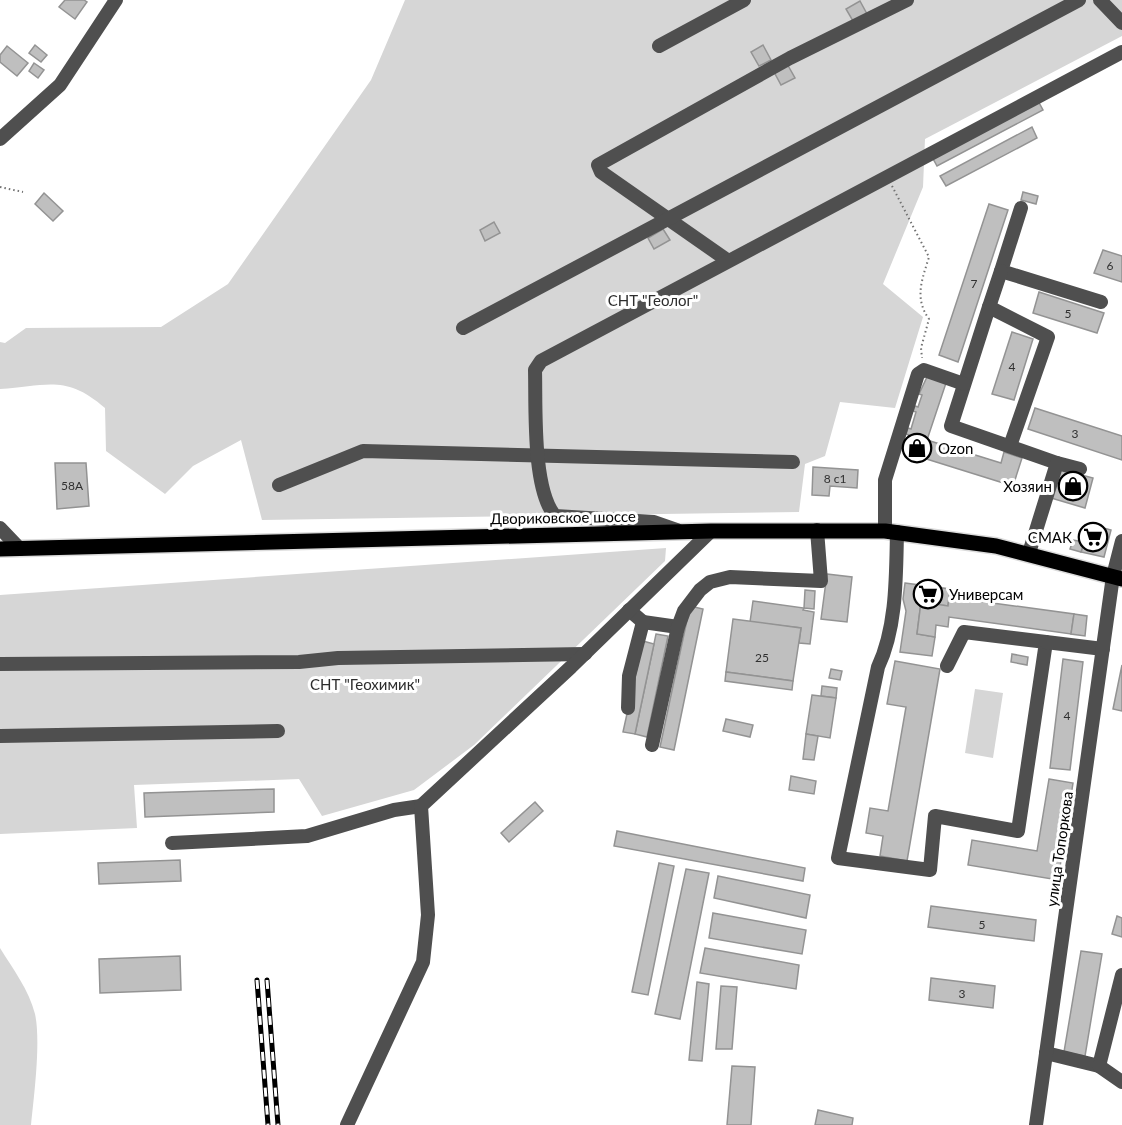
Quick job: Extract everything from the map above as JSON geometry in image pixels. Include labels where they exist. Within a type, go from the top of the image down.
[{"type":"main road","name":"Двориковское шоссе","points":[[0,549],[682,531],[891,531],[1029,553],[1117,577]]},
{"type":"street","points":[[0,139],[60,85],[116,0]]},
{"type":"street","points":[[659,46],[744,0]]},
{"type":"street","points":[[727,260],[601,172],[598,165],[790,58],[906,0]]},
{"type":"street","points":[[463,328],[1079,0]]},
{"type":"street","points":[[1100,0],[1122,23]]},
{"type":"street","points":[[682,531],[654,522],[555,516],[547,507],[538,457],[535,370],[541,361],[727,260],[1122,52]]},
{"type":"street","points":[[1021,208],[951,426],[1080,469]]},
{"type":"street","points":[[1000,270],[1101,302]]},
{"type":"street","points":[[989,307],[1048,337],[1010,446]]},
{"type":"street","points":[[964,384],[924,370],[918,374],[885,480],[895,585],[885,653],[878,667],[838,858],[930,870],[935,816],[1018,831],[1046,642]]},
{"type":"street","points":[[279,485],[363,451],[793,462]]},
{"type":"street","points":[[1029,553],[1057,463]]},
{"type":"street","points":[[0,528],[20,549]]},
{"type":"street","points":[[652,745],[678,627],[692,599],[710,582],[718,579],[820,581],[817,530]]},
{"type":"street","points":[[172,843],[307,836],[394,810],[421,806],[585,654],[711,531]]},
{"type":"street","name":"улица Топоркова","points":[[1036,1125],[1103,648],[1122,541]]},
{"type":"street","points":[[629,610],[643,622],[678,627]]},
{"type":"street","points":[[628,708],[629,676],[643,622]]},
{"type":"street","points":[[947,666],[964,632],[1103,648]]},
{"type":"street","points":[[0,664],[300,662],[338,658],[585,654]]},
{"type":"street","points":[[0,736],[278,731]]},
{"type":"street","points":[[347,1125],[423,962],[428,915],[421,806]]},
{"type":"street","points":[[1099,1066],[1122,975]]},
{"type":"street","points":[[1046,1053],[1099,1066],[1122,1082]]},
{"type":"path","points":[[887,176],[928,257],[919,293],[922,309],[929,319],[921,348],[924,370]]},
{"type":"path","points":[[0,187],[23,192]]},
{"type":"green space","name":"СНТ \"Геолог\"","points":[[405,0],[1122,0],[1122,36],[925,139],[923,187],[883,284],[923,317],[895,408],[840,402],[825,456],[805,464],[799,512],[262,520],[241,440],[193,466],[165,494],[106,451],[105,408],[91,397],[79,390],[56,385],[0,389],[0,342],[5,343],[26,328],[161,327],[228,284],[371,80]]},
{"type":"green space","name":"СНТ \"Геохимик\"","points":[[666,548],[665,561],[474,745],[414,790],[322,816],[299,779],[134,785],[137,828],[0,834],[0,595]]},
{"type":"green space","points":[[975,689],[1003,693],[993,758],[965,753]]},
{"type":"green space","points":[[0,948],[25,988],[37,1025],[31,1125],[0,1125]]},
{"type":"building","points":[[65,0],[87,2],[75,19],[59,7]]},
{"type":"building","points":[[860,1],[867,14],[853,21],[846,9]]},
{"type":"building","points":[[35,45],[47,55],[41,62],[29,53]]},
{"type":"building","points":[[763,45],[771,60],[759,66],[751,52]]},
{"type":"building","points":[[7,46],[28,63],[17,76],[0,62],[0,55]]},
{"type":"building","points":[[786,62],[795,78],[781,85],[773,70]]},
{"type":"building","points":[[34,63],[44,70],[38,78],[29,71]]},
{"type":"building","points":[[1037,99],[1043,110],[937,166],[931,155]]},
{"type":"building","points":[[1032,127],[1037,138],[946,186],[940,176]]},
{"type":"building","points":[[1023,192],[1038,196],[1036,204],[1021,200]]},
{"type":"building","points":[[44,193],[63,211],[53,221],[35,204]]},
{"type":"building","points":[[989,204],[1008,210],[958,362],[939,355]]},
{"type":"building","points":[[494,222],[500,233],[485,241],[480,230]]},
{"type":"building","points":[[663,229],[670,240],[654,249],[648,238]]},
{"type":"building","points":[[1103,250],[1122,256],[1122,282],[1094,273]]},
{"type":"building","points":[[1039,292],[1104,313],[1097,333],[1033,313]]},
{"type":"building","points":[[1012,332],[1033,339],[1014,400],[992,394]]},
{"type":"building","points":[[927,377],[946,383],[927,440],[1001,463],[1004,452],[1022,458],[1013,486],[904,452],[906,446],[903,445],[909,435],[906,434],[908,428],[911,429],[916,412],[913,411],[915,406],[918,407],[922,395],[919,394]]},
{"type":"building","points":[[1035,408],[1122,436],[1122,460],[1028,429]]},
{"type":"building","points":[[55,463],[86,463],[89,506],[57,509]]},
{"type":"building","points":[[813,467],[858,470],[857,488],[830,486],[829,496],[812,495]]},
{"type":"building","name":"Хозяин","points":[[1059,469],[1093,478],[1085,508],[1051,498]]},
{"type":"building","points":[[1089,524],[1111,530],[1104,557],[1081,552]]},
{"type":"building","points":[[1073,540],[1084,542],[1081,552],[1070,549]]},
{"type":"building","points":[[827,574],[852,577],[847,622],[821,619]]},
{"type":"building","points":[[905,583],[950,589],[948,606],[921,602],[917,634],[935,637],[932,656],[900,652],[906,611],[903,599]]},
{"type":"building","points":[[805,590],[815,591],[814,609],[804,608]]},
{"type":"building","points":[[949,597],[1074,614],[1071,634],[949,617],[948,627],[936,625],[935,637],[917,634],[921,602],[948,606]]},
{"type":"building","points":[[753,601],[804,608],[803,610],[814,612],[810,644],[799,643],[801,628],[750,622]]},
{"type":"building","points":[[690,606],[703,609],[674,750],[660,747]]},
{"type":"building","points":[[1074,614],[1087,616],[1085,636],[1071,634]]},
{"type":"building","points":[[733,619],[801,628],[793,681],[726,672]]},
{"type":"building","points":[[656,634],[668,636],[647,737],[635,734]]},
{"type":"building","points":[[643,641],[654,644],[635,734],[623,732]]},
{"type":"building","points":[[1012,654],[1028,657],[1027,665],[1011,662]]},
{"type":"building","points":[[1063,659],[1083,662],[1070,770],[1050,768]]},
{"type":"building","points":[[895,661],[940,669],[907,861],[880,856],[883,836],[866,833],[870,808],[888,811],[906,707],[887,704]]},
{"type":"building","points":[[1122,665],[1122,711],[1113,709]]},
{"type":"building","points":[[831,669],[842,671],[840,680],[829,678]]},
{"type":"building","points":[[726,672],[793,681],[792,690],[725,681]]},
{"type":"building","points":[[822,686],[837,688],[836,698],[821,696]]},
{"type":"building","points":[[812,695],[836,698],[830,738],[806,734]]},
{"type":"building","points":[[726,719],[753,725],[750,737],[723,731]]},
{"type":"building","points":[[806,734],[818,736],[814,760],[803,759]]},
{"type":"building","points":[[791,776],[816,781],[814,794],[789,790]]},
{"type":"building","points":[[1049,779],[1073,783],[1058,880],[968,865],[972,840],[1037,851]]},
{"type":"building","points":[[274,789],[274,812],[145,817],[144,793]]},
{"type":"building","points":[[535,802],[543,811],[509,842],[501,833]]},
{"type":"building","points":[[617,831],[805,868],[803,881],[614,846]]},
{"type":"building","points":[[180,860],[181,881],[99,884],[98,863]]},
{"type":"building","points":[[659,863],[674,866],[648,995],[632,992]]},
{"type":"building","points":[[686,869],[709,873],[680,1019],[655,1014]]},
{"type":"building","points":[[718,876],[810,895],[806,918],[714,898]]},
{"type":"building","points":[[931,906],[1036,920],[1034,941],[928,927]]},
{"type":"building","points":[[713,913],[806,930],[802,954],[709,938]]},
{"type":"building","points":[[1117,916],[1122,918],[1122,937],[1112,934]]},
{"type":"building","points":[[705,948],[799,965],[796,989],[700,973]]},
{"type":"building","points":[[1081,951],[1102,954],[1085,1056],[1064,1052]]},
{"type":"building","points":[[180,956],[181,990],[100,993],[99,959]]},
{"type":"building","points":[[931,978],[995,986],[993,1008],[929,1000]]},
{"type":"building","points":[[697,982],[709,984],[702,1061],[689,1060]]},
{"type":"building","points":[[721,986],[737,987],[732,1049],[716,1049]]},
{"type":"building","points":[[732,1066],[755,1067],[751,1125],[727,1125]]},
{"type":"building","points":[[818,1110],[853,1118],[852,1125],[815,1125]]},
{"type":"railway","points":[[257,980],[268,1125]]},
{"type":"railway","points":[[267,980],[278,1125]]},
{"type":"place","name":"Ozon","points":[[917,448]]},
{"type":"place","name":"Хозяин","points":[[1073,486]]},
{"type":"place","name":"СМАК","points":[[1093,537]]},
{"type":"place","name":"Универсам","points":[[928,594]]}]
